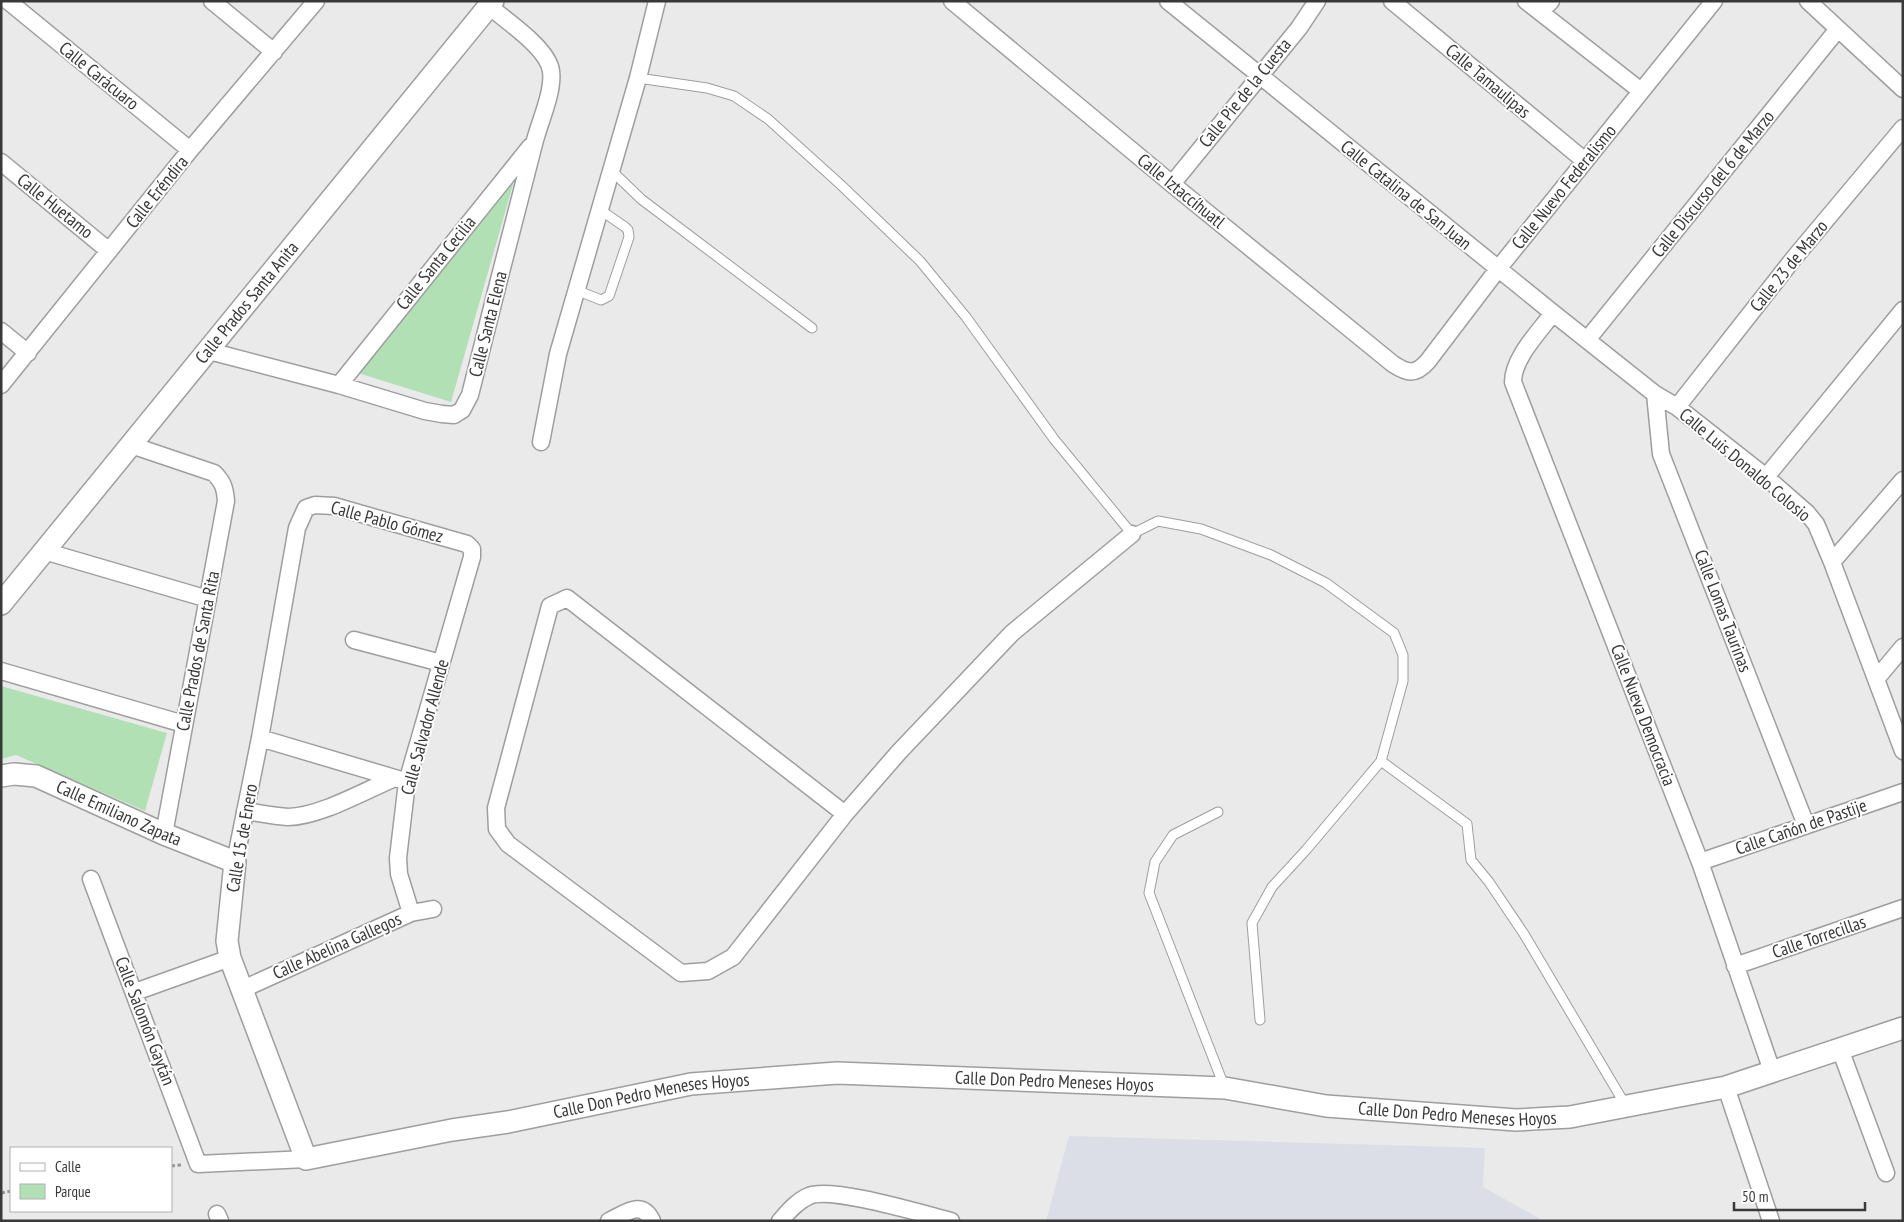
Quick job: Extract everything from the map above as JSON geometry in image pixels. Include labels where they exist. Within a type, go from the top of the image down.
[{"type":"street","name":"Calle Carácuaro","points":[[8,1],[190,150]]},
{"type":"street","points":[[212,1],[274,52]]},
{"type":"street","name":"Calle Eréndira","points":[[1,385],[190,150],[316,1]]},
{"type":"street","points":[[541,442],[558,354],[638,78],[657,1]]},
{"type":"street","name":"Calle Iztaccíhuatl","points":[[952,1],[1393,364],[1403,370],[1414,372]]},
{"type":"street","name":"Calle Catalina de San Juan","points":[[1168,1],[1553,313]]},
{"type":"street","name":"Calle Pie de la Cuesta","points":[[1172,184],[1299,28],[1317,1]]},
{"type":"street","name":"Calle Tamaulipas","points":[[1392,1],[1585,161]]},
{"type":"street","points":[[1526,1],[1545,7],[1641,91]]},
{"type":"street","name":"Calle Nuevo Federalismo","points":[[1414,372],[1423,367],[1428,361],[1498,269],[1714,1]]},
{"type":"street","points":[[1808,1],[1903,89]]},
{"type":"street","name":"Calle Santa Elena","points":[[209,351],[339,385],[424,411],[454,414],[462,410],[470,395],[534,142],[551,84],[551,71],[548,59],[491,4]]},
{"type":"street","name":"Calle Prados Santa Anita","points":[[1,604],[491,4]]},
{"type":"street","name":"Calle Discurso del 6 de Marzo","points":[[1587,340],[1838,29]]},
{"type":"street","name":"Calle 23 de Marzo","points":[[1677,407],[1794,258],[1903,128]]},
{"type":"street","name":"Calle Santa Cecilia","points":[[339,385],[534,142]]},
{"type":"street","name":"Calle Huetamo","points":[[1,162],[109,251]]},
{"type":"street","points":[[1766,477],[1903,310]]},
{"type":"street","name":"Calle Luis Donaldo Colosio","points":[[1553,313],[1655,394],[1677,407],[1766,477],[1807,513],[1816,524],[1877,678],[1903,751]]},
{"type":"street","name":"Calle Nueva Democracia","points":[[1553,313],[1517,362],[1513,372],[1517,394],[1700,862],[1772,1071]]},
{"type":"street","points":[[1,331],[28,353]]},
{"type":"street","name":"Calle Lomas Taurinas","points":[[1655,394],[1661,454],[1806,825]]},
{"type":"street","name":"Calle Prados de Santa Rita","points":[[131,445],[214,473],[221,480],[225,488],[226,501],[164,834]]},
{"type":"street","points":[[1832,562],[1903,480]]},
{"type":"street","name":"Calle Pablo Gómez","points":[[306,508],[315,505],[334,506],[468,544]]},
{"type":"street","name":"Calle 15 de Enero","points":[[306,508],[297,528],[260,738],[235,862],[227,941],[234,974],[243,989],[306,1159]]},
{"type":"street","points":[[845,814],[567,598],[550,606],[496,808],[497,829],[508,844],[681,973],[708,971],[733,957],[845,814],[898,752],[1012,633],[1132,534]]},
{"type":"street","name":"Calle Salvador Allende","points":[[411,913],[399,874],[401,780],[441,664],[472,557],[472,549],[468,544]]},
{"type":"street","points":[[44,551],[208,599]]},
{"type":"street","points":[[354,640],[441,664]]},
{"type":"street","points":[[1877,678],[1903,647]]},
{"type":"street","points":[[1,671],[184,724]]},
{"type":"street","points":[[260,738],[401,780]]},
{"type":"street","name":"Calle Emiliano Zapata","points":[[1,776],[14,774],[36,776],[164,834],[235,862]]},
{"type":"street","points":[[245,811],[289,817],[310,814],[401,780]]},
{"type":"street","name":"Calle Cañón de Pastije","points":[[1700,862],[1903,792]]},
{"type":"street","name":"Calle Salomón Gaytán","points":[[91,879],[198,1164]]},
{"type":"street","name":"Calle Abelina Gallegos","points":[[243,989],[411,913],[433,908]]},
{"type":"street","name":"Calle Torrecillas","points":[[1735,966],[1903,908]]},
{"type":"street","points":[[135,992],[230,958]]},
{"type":"street","name":"Calle Don Pedro Meneses Hoyos","points":[[198,1164],[306,1159],[452,1130],[508,1122],[691,1084],[837,1073],[1225,1088],[1326,1106],[1516,1120],[1570,1117],[1726,1087],[1903,1028]]},
{"type":"street","points":[[1840,1048],[1886,1173]]},
{"type":"street","points":[[1726,1087],[1771,1221]]},
{"type":"street","points":[[780,1221],[800,1201],[821,1193],[845,1195],[951,1221]]},
{"type":"street","points":[[609,1221],[637,1209],[644,1209],[648,1212],[652,1221]]},
{"type":"lane","points":[[638,78],[707,88],[734,96],[768,119],[841,186],[926,268],[966,317],[1054,439],[1132,534],[1158,521],[1201,529],[1271,555],[1326,583],[1394,633],[1403,655],[1404,681],[1381,761],[1306,850],[1272,887],[1252,923],[1260,1020]]},
{"type":"lane","points":[[611,170],[641,199],[812,328]]},
{"type":"lane","points":[[576,290],[601,300],[609,296],[629,237],[625,226],[600,209]]},
{"type":"lane","points":[[1381,761],[1467,824],[1470,860],[1489,882],[1524,934],[1626,1106]]},
{"type":"lane","points":[[1218,812],[1173,835],[1155,862],[1149,893],[1225,1088]]},
{"type":"shaded area","points":[[1069,1136],[1485,1148],[1483,1187],[1544,1221],[1046,1221]]},
{"type":"green space","points":[[514,181],[451,402],[358,373]]},
{"type":"green space","points":[[1,686],[167,733],[145,811],[16,755],[1,759]]}]
